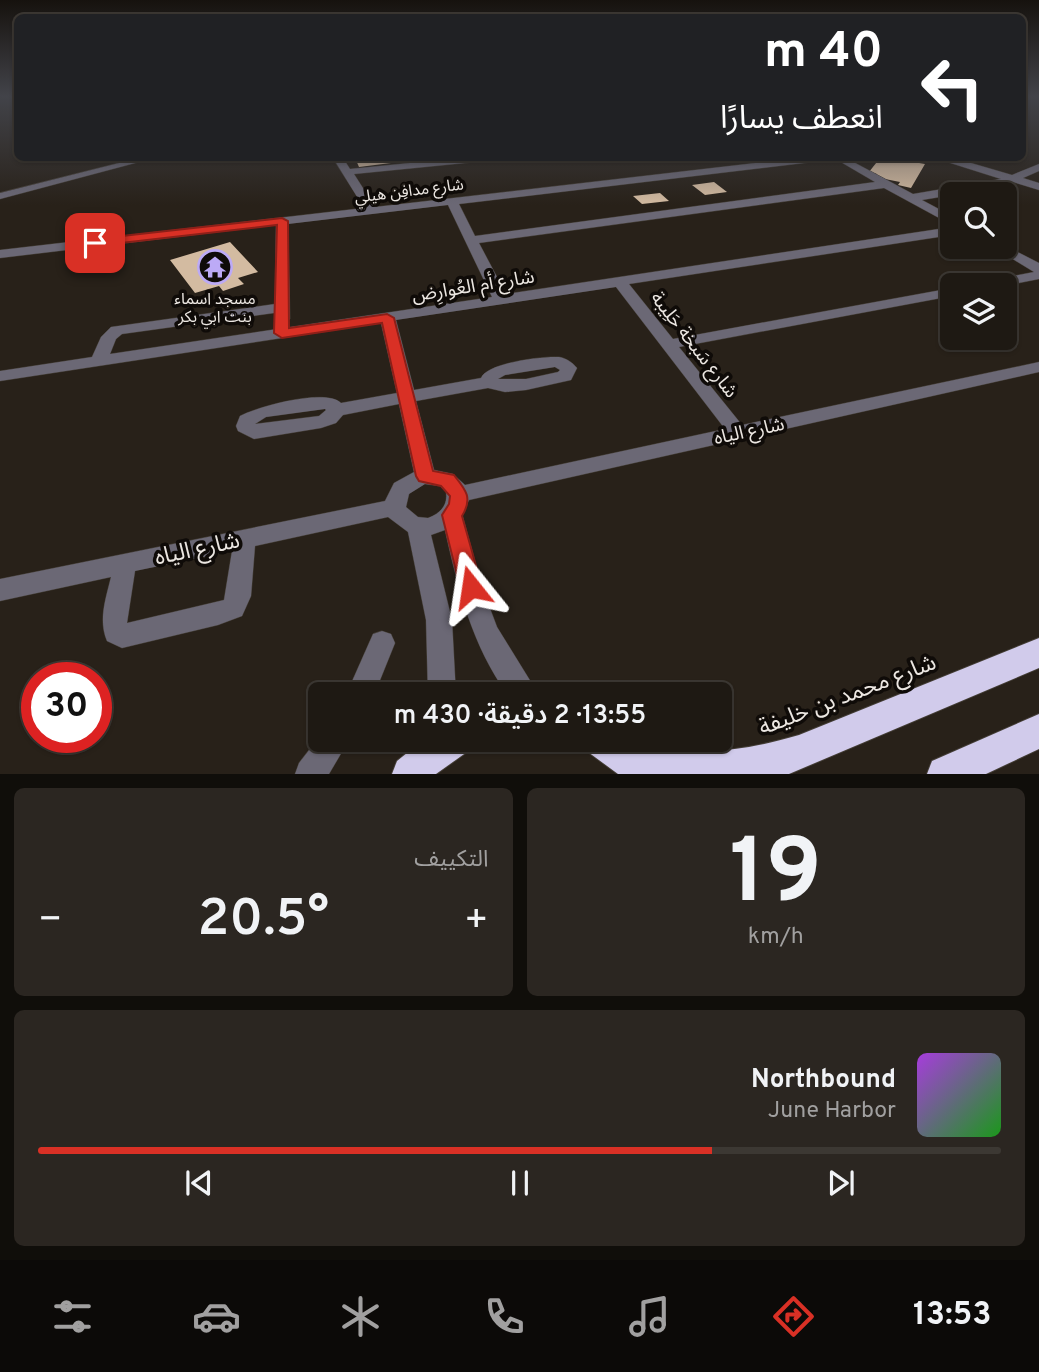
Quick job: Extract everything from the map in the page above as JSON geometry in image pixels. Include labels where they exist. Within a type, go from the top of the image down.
[{"type":"highway","name":"شارع محمد بن خليفة","points":[[637,767],[703,770],[739,768],[799,753],[1039,653]]},
{"type":"highway","points":[[945,774],[1039,731]]},
{"type":"highway","points":[[616,752],[637,767]]},
{"type":"street","points":[[0,196],[137,161]]},
{"type":"street","points":[[340,161],[371,210]]},
{"type":"street","points":[[347,172],[455,161]]},
{"type":"street","name":"شارع مدافِن هيلي","points":[[0,254],[795,161]]},
{"type":"street","points":[[845,161],[940,214]]},
{"type":"street","points":[[955,161],[1039,187]]},
{"type":"street","points":[[911,198],[1015,180],[1036,171]]},
{"type":"street","points":[[471,240],[887,184]]},
{"type":"street","points":[[452,201],[501,300]]},
{"type":"street","points":[[282,221],[282,333]]},
{"type":"street","name":"شارع أم العُوارِض","points":[[0,376],[940,233]]},
{"type":"street","points":[[136,256],[143,237]]},
{"type":"street","points":[[1017,257],[1039,270]]},
{"type":"street","points":[[1017,276],[1039,270]]},
{"type":"street","name":"شارع سَبخة حَلِيبة","points":[[619,281],[738,433]]},
{"type":"street","points":[[669,344],[940,294]]},
{"type":"street","points":[[99,360],[108,337],[117,330],[282,307]]},
{"type":"street","points":[[387,318],[425,476]]},
{"type":"street","name":"شارع الياه","points":[[456,505],[738,433],[1039,368]]},
{"type":"street","points":[[337,410],[490,382]]},
{"type":"street","points":[[456,505],[437,524],[418,526],[402,519],[395,507],[395,500],[402,487],[425,476],[447,480],[456,505],[485,635],[515,682]]},
{"type":"street","name":"شارع الياه","points":[[0,590],[395,507]]},
{"type":"street","points":[[418,526],[439,620],[441,682]]},
{"type":"street","points":[[125,564],[114,621],[116,633],[122,636],[218,614],[233,608],[239,596],[243,538]]},
{"type":"street","points":[[366,682],[382,643]]},
{"type":"street","points":[[310,774],[326,752]]},
{"type":"building","points":[[356,161],[391,163],[359,167]]},
{"type":"building","points":[[878,161],[925,164],[911,188],[898,185],[900,182],[875,177],[877,174],[869,172]]},
{"type":"building","points":[[714,182],[727,192],[705,195],[692,185]]},
{"type":"building","points":[[660,193],[669,201],[642,204],[633,196]]},
{"type":"building","points":[[230,242],[258,272],[238,278],[244,284],[223,291],[219,286],[195,293],[170,260]]},
{"type":"place","name":"مسجد اسماء بنت ابي بكر","points":[[215,267]]},
{"type":"route","points":[[95,243],[282,221],[282,333],[387,318],[425,476],[437,476],[447,480],[455,486],[459,494],[459,505],[452,515],[471,587]]}]
